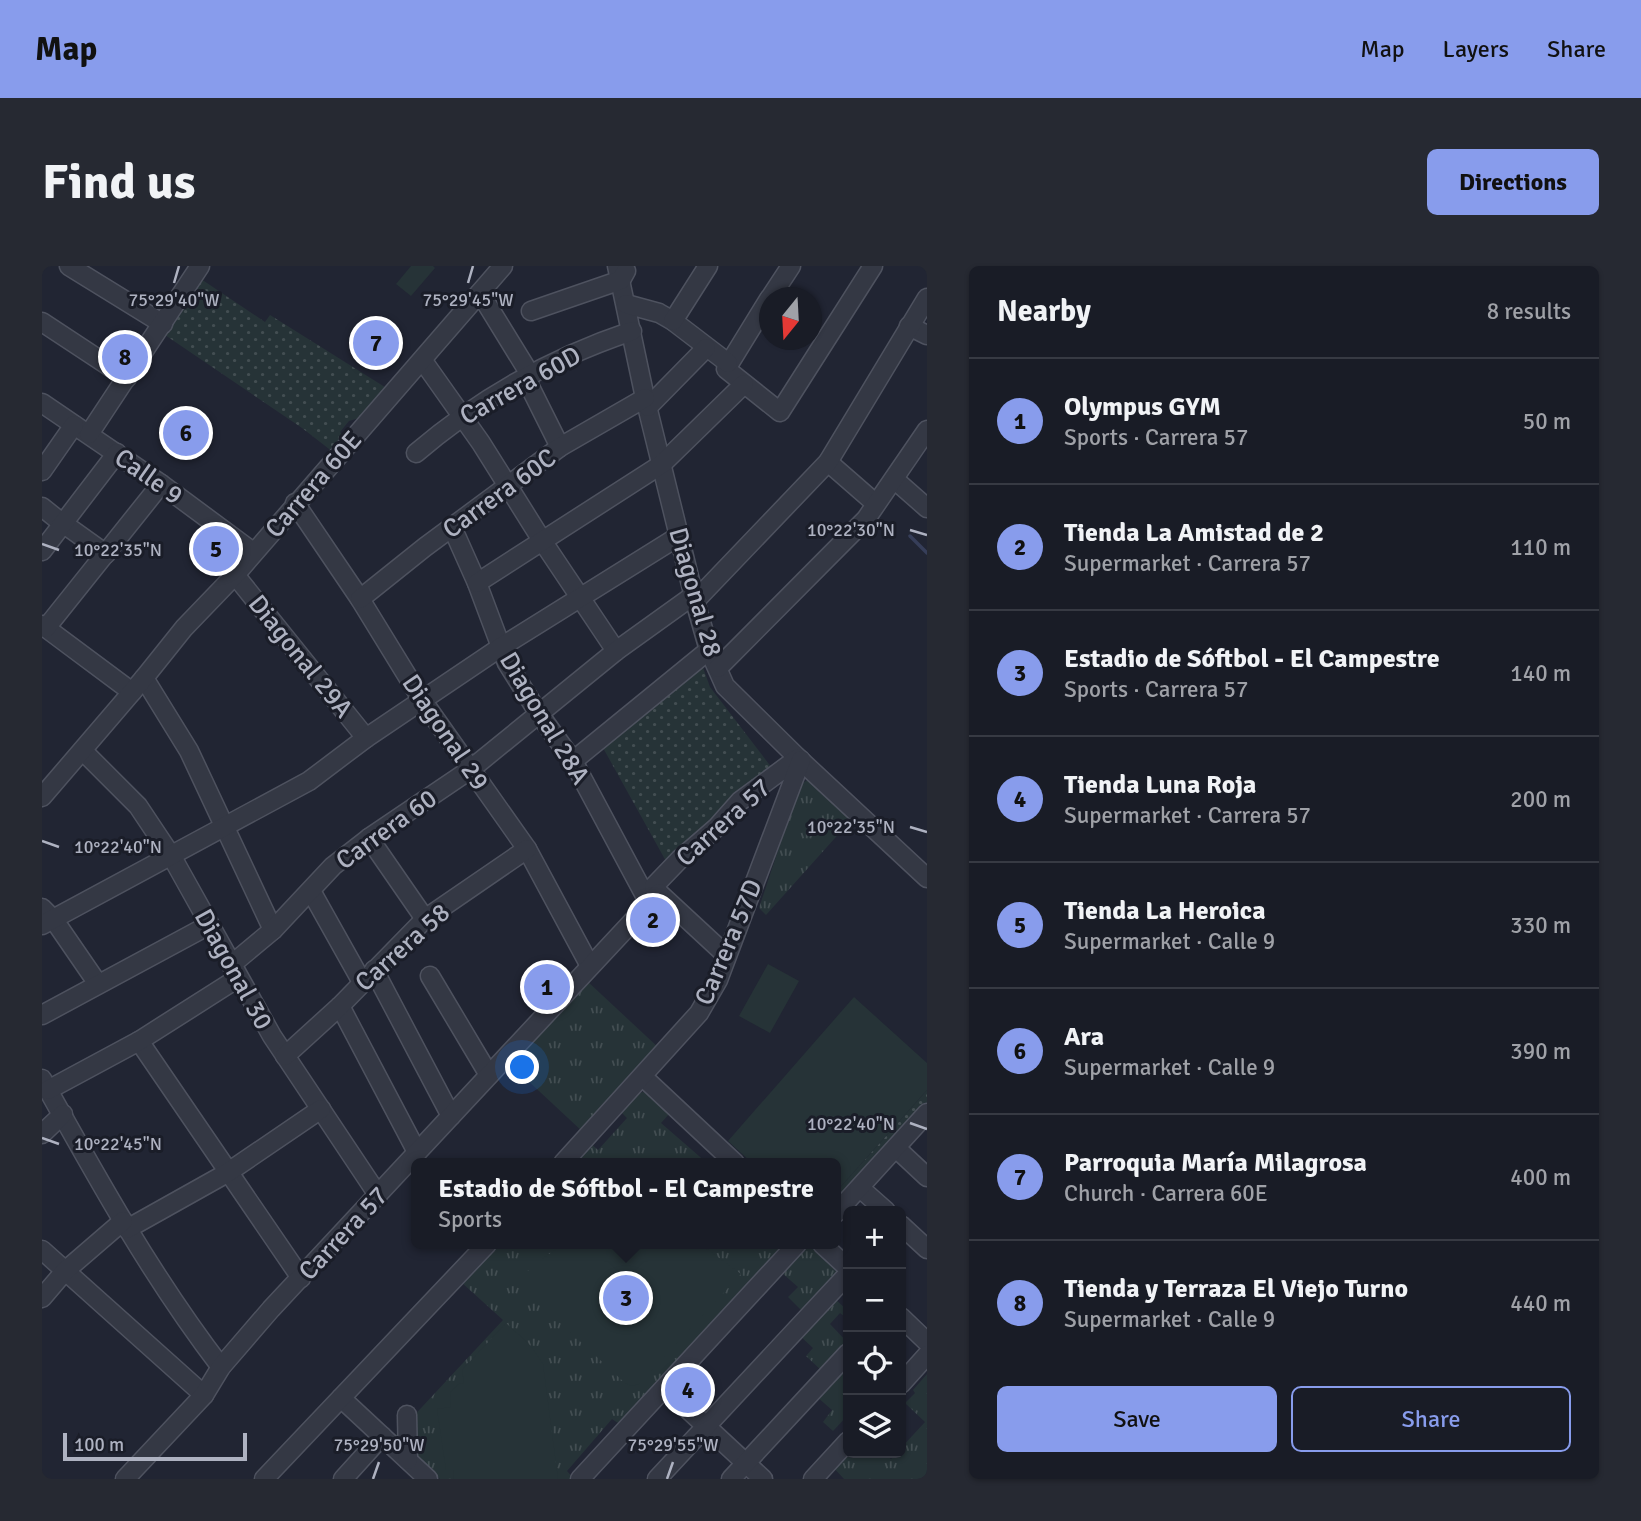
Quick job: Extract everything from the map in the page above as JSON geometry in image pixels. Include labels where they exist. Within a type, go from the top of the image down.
[{"type":"street","points":[[69,266],[163,324]]},
{"type":"street","name":"Carrera 60E","points":[[42,797],[184,628],[235,575],[503,266]]},
{"type":"street","points":[[673,321],[708,266]]},
{"type":"street","points":[[777,287],[790,266]]},
{"type":"street","points":[[759,315],[726,369],[780,412],[871,267]]},
{"type":"street","points":[[42,471],[127,378],[163,324],[195,268]]},
{"type":"street","points":[[531,311],[623,271]]},
{"type":"street","name":"Diagonal 28","points":[[623,271],[626,304],[679,536],[709,650],[725,686],[927,878]]},
{"type":"street","points":[[481,293],[528,378],[560,447]]},
{"type":"street","name":"Carrera 60","points":[[45,1085],[139,1041],[235,972],[311,891],[319,879],[369,838],[471,769],[616,651],[695,598],[828,462],[927,298]]},
{"type":"street","points":[[626,304],[659,313],[673,321],[728,363]]},
{"type":"street","points":[[42,322],[127,378]]},
{"type":"street","points":[[909,326],[927,335]]},
{"type":"street","name":"Carrera 60D","points":[[416,453],[463,416],[563,357],[632,331]]},
{"type":"street","name":"Carrera 60C","points":[[360,599],[560,447],[647,402],[706,348]]},
{"type":"street","points":[[423,360],[463,416],[616,651]]},
{"type":"street","points":[[477,583],[662,464],[744,384]]},
{"type":"street","name":"Calle 9","points":[[42,403],[161,484],[253,552]]},
{"type":"street","points":[[718,668],[866,519],[894,479],[922,451],[927,430]]},
{"type":"street","points":[[42,551],[117,453]]},
{"type":"street","points":[[828,462],[875,503]]},
{"type":"street","points":[[894,479],[927,508]]},
{"type":"street","points":[[132,692],[44,627],[161,484]]},
{"type":"street","name":"Diagonal 29","points":[[295,503],[360,599],[422,700],[527,849],[590,966]]},
{"type":"street","points":[[42,507],[106,554]]},
{"type":"street","name":"Diagonal 28A","points":[[452,527],[477,583],[507,663],[573,761],[654,898],[726,956]]},
{"type":"street","points":[[98,984],[46,918],[172,857],[309,781],[366,738],[501,647],[679,536]]},
{"type":"street","name":"Diagonal 29A","points":[[235,575],[366,738]]},
{"type":"street","points":[[573,761],[709,650]]},
{"type":"street","points":[[144,678],[189,751],[274,930]]},
{"type":"street","name":"Diagonal 30","points":[[83,751],[138,806],[172,857],[285,1056],[378,1195]]},
{"type":"street","name":"Carrera 57","points":[[412,1158],[654,898],[655,883],[717,827],[740,801],[799,759]]},
{"type":"street","name":"Carrera 57D","points":[[568,1158],[706,1004],[799,759]]},
{"type":"street","points":[[369,838],[425,919]]},
{"type":"street","name":"Carrera 58","points":[[285,1056],[340,1006],[425,919],[527,849]]},
{"type":"street","points":[[311,891],[368,976],[451,1116]]},
{"type":"street","points":[[42,1015],[209,925]]},
{"type":"street","points":[[430,976],[489,1075]]},
{"type":"street","points":[[340,1006],[417,1152]]},
{"type":"street","points":[[139,1041],[301,1278]]},
{"type":"street","points":[[643,1077],[730,1158]]},
{"type":"street","points":[[45,1085],[125,1225],[190,1326],[221,1367]]},
{"type":"street","points":[[42,1298],[65,1271],[125,1225],[227,1173],[321,1109]]},
{"type":"street","points":[[841,1208],[927,1113]]},
{"type":"street","points":[[42,1133],[63,1114]]},
{"type":"street","points":[[896,1148],[927,1177]]},
{"type":"street","name":"Carrera 57","points":[[125,1479],[204,1395],[221,1367],[411,1159]]},
{"type":"street","points":[[860,1188],[880,1206]]},
{"type":"street","points":[[906,1230],[927,1249]]},
{"type":"street","points":[[264,1479],[482,1249]]},
{"type":"street","points":[[580,1479],[792,1249]]},
{"type":"street","points":[[827,1249],[843,1263]]},
{"type":"street","points":[[42,1250],[204,1395]]},
{"type":"street","points":[[657,1479],[843,1279]]},
{"type":"street","points":[[906,1322],[927,1342]]},
{"type":"street","points":[[906,1378],[927,1355]]},
{"type":"street","points":[[730,1479],[843,1358]]},
{"type":"street","points":[[665,1388],[763,1479]]},
{"type":"street","points":[[341,1398],[424,1478]]},
{"type":"street","points":[[407,1415],[408,1461]]},
{"type":"street","points":[[343,1479],[382,1436]]},
{"type":"street","points":[[813,1479],[843,1446]]},
{"type":"green space","points":[[411,266],[435,268],[411,296],[396,284]]},
{"type":"green space","points":[[201,279],[265,322],[270,315],[388,389],[366,416],[349,421],[340,432],[345,437],[333,452],[165,335]]},
{"type":"green space","points":[[701,662],[710,687],[775,772],[667,863],[602,746]]},
{"type":"green space","points":[[808,780],[852,819],[766,915],[759,908],[796,796]]},
{"type":"green space","points":[[768,964],[799,981],[770,1033],[739,1016]]},
{"type":"green space","points":[[587,981],[660,1049],[583,1132],[510,1064]]},
{"type":"green space","points":[[854,997],[927,1063],[927,1090],[841,1186],[841,1158],[747,1158],[728,1141]]},
{"type":"green space","points":[[927,1090],[927,1102],[841,1199],[841,1186]]},
{"type":"green space","points":[[643,1092],[650,1094],[670,1113],[661,1123],[701,1158],[576,1158],[590,1143],[598,1150],[627,1118],[620,1111],[634,1095]]},
{"type":"green space","points":[[491,1249],[786,1249],[621,1425],[612,1419],[567,1471],[574,1479],[440,1479],[395,1436],[503,1320],[461,1282]]},
{"type":"green space","points":[[557,1249],[707,1249],[741,1274],[639,1384],[632,1386],[625,1383],[516,1282]]},
{"type":"green space","points":[[805,1249],[813,1249],[840,1275],[804,1313],[788,1297],[798,1287],[782,1273]]},
{"type":"green space","points":[[833,1297],[843,1306],[843,1315],[840,1313],[830,1324],[843,1338],[843,1348],[822,1371],[806,1356],[813,1348],[798,1334]]},
{"type":"green space","points":[[506,1323],[531,1346],[543,1364],[558,1479],[454,1479],[453,1470],[446,1470],[437,1409],[451,1407],[450,1392],[464,1383],[462,1370]]},
{"type":"green space","points":[[843,1367],[843,1420],[833,1431],[823,1422],[832,1410],[816,1396]]},
{"type":"green space","points":[[927,1374],[927,1479],[844,1479],[833,1467],[843,1458],[906,1458],[906,1443],[925,1422],[906,1404],[915,1393],[913,1390]]},
{"type":"waterway","points":[[910,536],[927,553]]},
{"type":"place","name":"Parroquia María Milagrosa","points":[[376,343]]},
{"type":"place","name":"Tienda y Terraza El Viejo Turno","points":[[125,357]]},
{"type":"place","name":"Ara","points":[[186,433]]},
{"type":"place","name":"Tienda La Heroica","points":[[216,549]]},
{"type":"place","name":"Tienda La Amistad de 2","points":[[653,920]]},
{"type":"place","name":"Olympus GYM","points":[[547,987]]},
{"type":"place","name":"Estadio de Sóftbol - El Campestre","points":[[626,1298]]},
{"type":"place","name":"Tienda Luna Roja","points":[[688,1390]]}]
